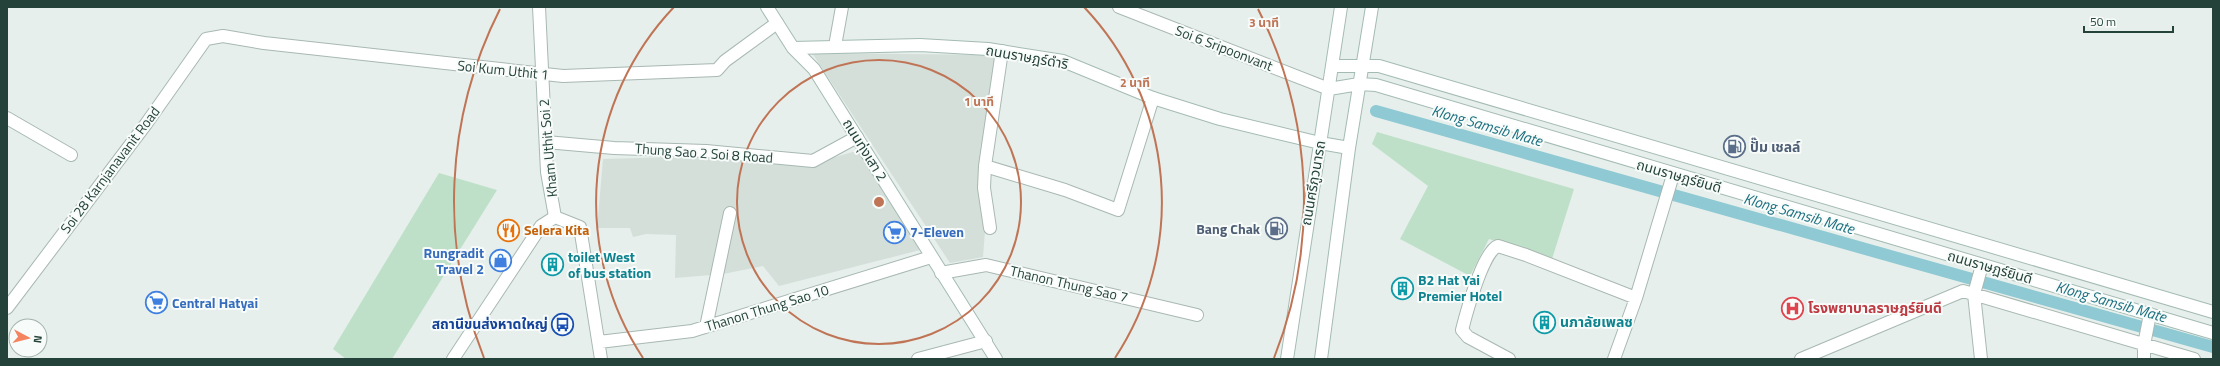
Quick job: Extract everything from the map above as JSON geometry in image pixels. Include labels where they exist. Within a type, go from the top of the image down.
[{"type":"street","name":"Kham Uthit Soi 2","points":[[540,7],[547,172],[555,217]]},
{"type":"street","name":"ถนนทุ่งเสา 2","points":[[767,7],[793,48],[814,69],[996,359]]},
{"type":"street","points":[[834,46],[842,7]]},
{"type":"street","name":"Soi 6 Sripoonvant","points":[[1119,7],[1329,89]]},
{"type":"street","name":"ถนนศรีภูวนารถ","points":[[1287,359],[1341,7]]},
{"type":"street","points":[[1322,359],[1349,148],[1372,7]]},
{"type":"street","name":"Soi Kum Uthit 1","points":[[215,38],[223,36],[402,59],[563,76],[717,70],[725,60],[777,23]]},
{"type":"street","name":"Soi 28 Karnjanavanit Road","points":[[7,308],[146,124],[203,42],[207,38],[215,38]]},
{"type":"street","name":"ถนนราษฎร์ดำริ","points":[[793,48],[834,46],[880,47],[920,44],[1002,51],[1063,61],[1153,98],[1220,119],[1320,143],[1349,148]]},
{"type":"street","points":[[990,228],[984,188],[985,166],[1002,51]]},
{"type":"street","name":"ถนนราษฎร์ยินดี","points":[[1333,66],[1379,66],[2213,312]]},
{"type":"street","name":"ถนนราษฎร์ยินดี","points":[[1329,89],[1359,84],[1382,87],[1672,178],[2149,318],[2213,333]]},
{"type":"street","points":[[985,166],[1065,190],[1118,210],[1153,98]]},
{"type":"street","points":[[7,118],[71,155]]},
{"type":"street","name":"Thung Sao 2 Soi 8 Road","points":[[546,142],[614,148],[706,151],[814,161],[857,137]]},
{"type":"street","points":[[1614,359],[1636,298],[1672,178]]},
{"type":"street","points":[[706,327],[730,213]]},
{"type":"street","points":[[452,359],[541,226],[555,217],[580,227],[601,359]]},
{"type":"street","points":[[1509,359],[1468,337],[1462,330],[1478,280],[1487,257],[1493,248],[1498,246],[1526,254],[1636,298]]},
{"type":"street","name":"Thanon Thung Sao 10","points":[[599,342],[692,331],[931,257]]},
{"type":"street","name":"Thanon Thung Sao 7","points":[[941,273],[986,265],[1197,314]]},
{"type":"street","points":[[1980,269],[1971,290],[1981,359]]},
{"type":"street","points":[[1801,359],[1971,290],[2145,340],[2194,359]]},
{"type":"street","points":[[2144,359],[2145,340],[2149,318]]},
{"type":"street","points":[[918,359],[986,341]]},
{"type":"shaded area","points":[[812,53],[995,55],[978,183],[985,231],[983,257],[950,263]]},
{"type":"shaded area","points":[[860,150],[924,249],[779,286],[763,266],[723,274],[675,278],[676,235],[646,234],[633,237],[630,228],[597,228],[603,159],[712,156],[810,164]]},
{"type":"green space","points":[[1377,132],[1574,189],[1552,259],[1489,239],[1470,276],[1400,239],[1428,186],[1372,144]]},
{"type":"green space","points":[[439,173],[497,190],[392,359],[346,359],[333,349]]},
{"type":"waterway","name":"Klong Samsib Mate","points":[[1376,111],[2213,347]]},
{"type":"place","name":"ปั๊ม เชลล์","points":[[1735,147]]},
{"type":"place","name":"Bang Chak","points":[[1276,229]]},
{"type":"place","name":"Selera Kita","points":[[509,230]]},
{"type":"place","name":"7-Eleven","points":[[895,232]]},
{"type":"place","name":"Rungradit Travel 2","points":[[500,261]]},
{"type":"place","name":"toilet West of bus station","points":[[553,265]]},
{"type":"place","name":"B2 Hat Yai Premier Hotel","points":[[1403,288]]},
{"type":"place","name":"Central Hatyai","points":[[156,303]]},
{"type":"place","name":"โรงพยาบาลราษฎร์ยินดี","points":[[1793,308]]},
{"type":"place","name":"นภาลัยเพลซ","points":[[1545,322]]},
{"type":"place","name":"สถานีขนส่งหาดใหญ่","points":[[563,324]]}]
